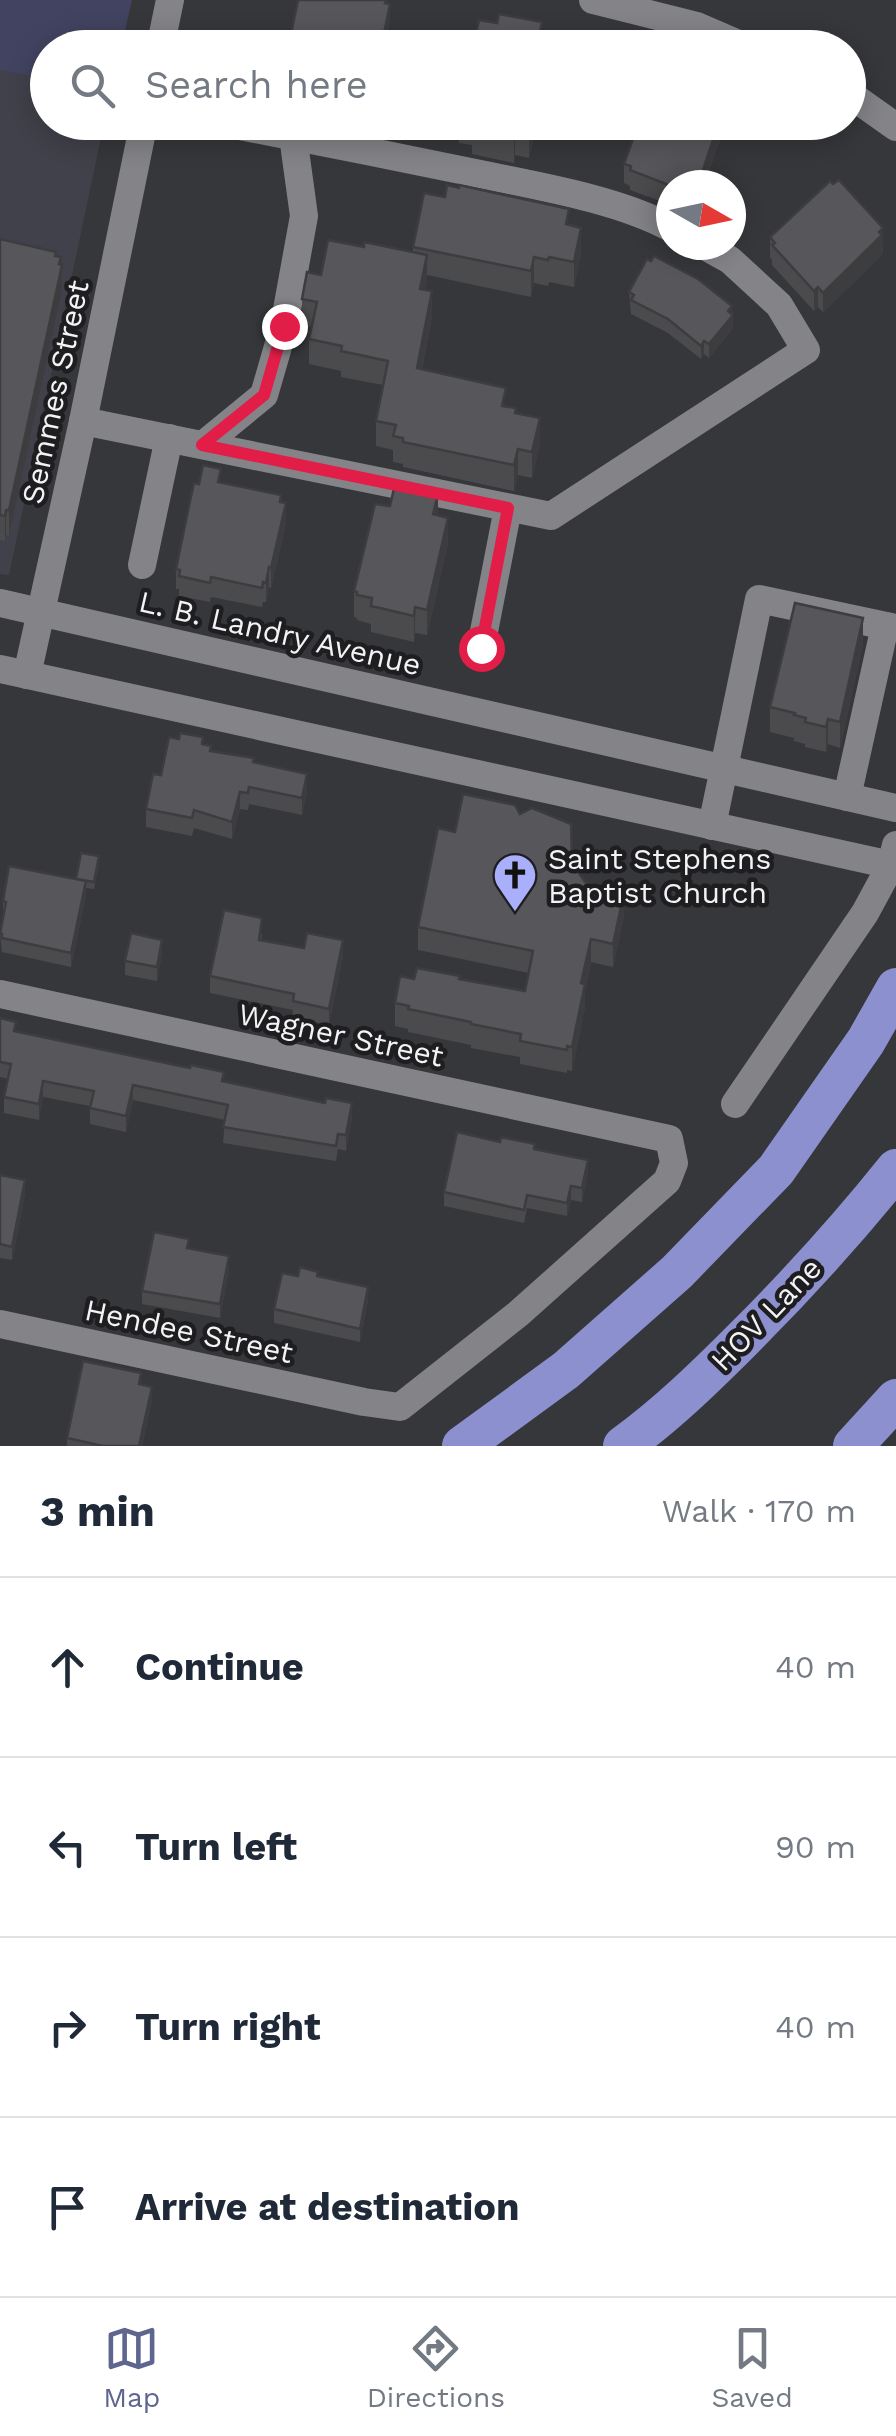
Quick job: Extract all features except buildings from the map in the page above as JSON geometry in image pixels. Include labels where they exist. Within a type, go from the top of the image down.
[{"type":"highway","points":[[462,1446],[566,1370],[622,1321],[677,1272],[776,1170],[866,1041],[896,988]]},
{"type":"highway","name":"HOV Lane","points":[[623,1446],[709,1373],[785,1297],[896,1169]]},
{"type":"highway","points":[[853,1446],[896,1399]]},
{"type":"street","points":[[164,30],[170,0]]},
{"type":"street","points":[[594,0],[706,30]]},
{"type":"street","points":[[866,106],[896,127]]},
{"type":"street","name":"Semmes Street","points":[[13,672],[41,612],[140,140]]},
{"type":"street","points":[[202,445],[264,395],[284,326],[304,216],[294,140]]},
{"type":"street","points":[[313,140],[584,198],[656,219]]},
{"type":"street","points":[[83,420],[551,516],[806,350],[779,305],[730,260]]},
{"type":"street","points":[[142,565],[169,438]]},
{"type":"street","points":[[481,648],[508,508]]},
{"type":"street","points":[[712,826],[759,599],[891,627],[847,796]]},
{"type":"street","name":"L. B. Landry Avenue","points":[[0,603],[896,808]]},
{"type":"street","points":[[13,672],[712,826],[894,859],[865,913],[735,1104]]},
{"type":"street","name":"Wagner Street","points":[[0,994],[669,1139]]},
{"type":"street","name":"Hendee Street","points":[[0,1324],[364,1402],[400,1406],[518,1314],[666,1181],[674,1163],[669,1139]]},
{"type":"shaded area","points":[[0,0],[132,0],[125,30],[30,30],[30,76],[0,70]]},
{"type":"shaded area","points":[[0,70],[30,76],[30,140],[100,140],[9,575],[0,574]]},
{"type":"place","name":"Saint Stephens Baptist Church","points":[[515,913]]},
{"type":"route","points":[[284,326],[264,395],[202,445],[508,508],[481,648]]}]
